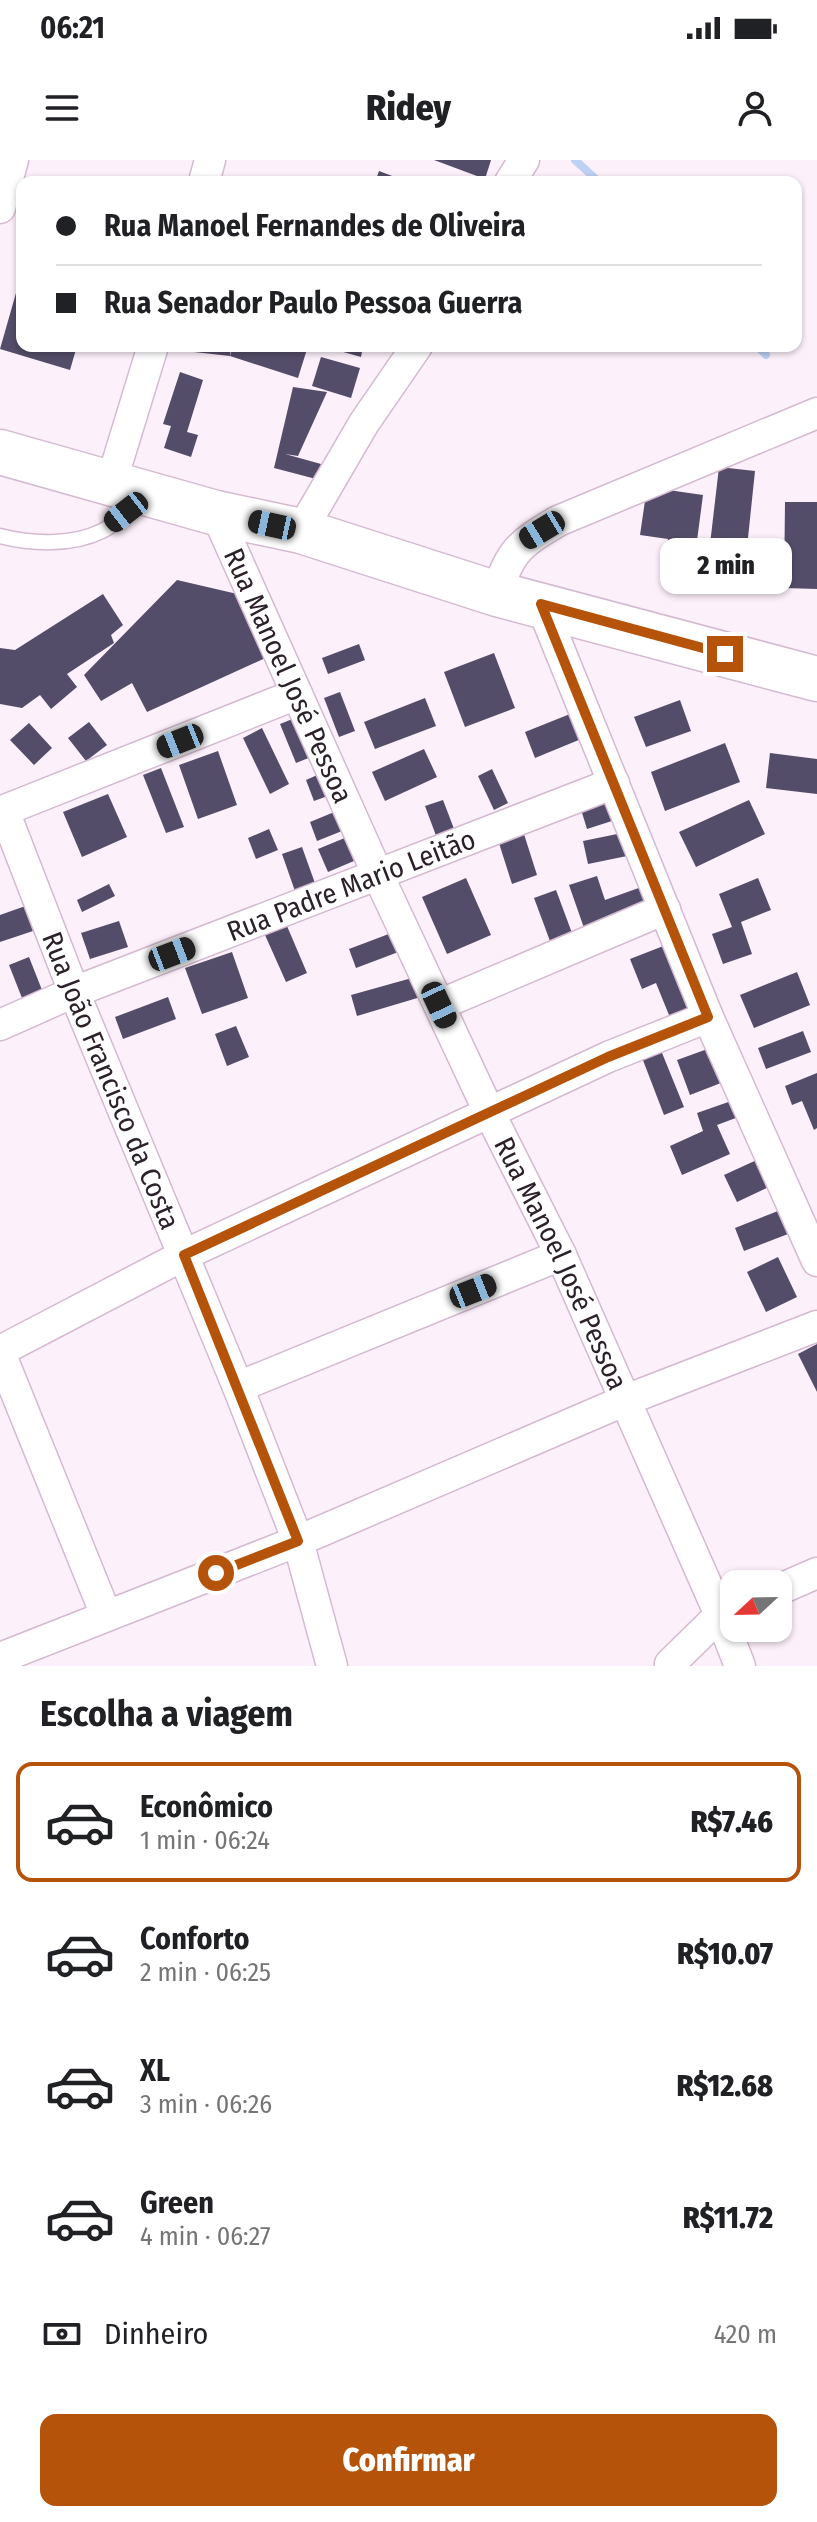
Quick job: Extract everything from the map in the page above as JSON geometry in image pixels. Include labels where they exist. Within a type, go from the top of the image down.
[{"type":"main road","points":[[0,452],[216,513],[301,531],[497,594],[817,679]]},
{"type":"street","points":[[0,208],[13,160]]},
{"type":"street","points":[[130,488],[152,352]]},
{"type":"street","points":[[301,531],[364,423],[413,352]]},
{"type":"street","points":[[497,594],[505,565],[519,548],[526,540],[558,521],[817,413]]},
{"type":"street","name":"Rua Manoel José Pessoa","points":[[216,513],[378,875],[489,1112],[561,1255],[720,1597]]},
{"type":"street","points":[[541,604],[708,1017],[817,1261]]},
{"type":"street","points":[[2,811],[297,694]]},
{"type":"street","name":"Rua Padre Mario Leitão","points":[[0,1025],[74,992],[614,783]]},
{"type":"street","name":"Rua João Francisco da Costa","points":[[2,811],[298,1541],[332,1666]]},
{"type":"street","points":[[439,1005],[665,909]]},
{"type":"street","points":[[106,1615],[0,1352],[184,1255],[608,1057],[708,1017]]},
{"type":"street","points":[[238,1387],[561,1255]]},
{"type":"street","points":[[0,1658],[298,1541],[626,1400],[817,1326]]},
{"type":"street","points":[[792,1584],[817,1573]]},
{"type":"street","points":[[674,1665],[720,1619]]},
{"type":"street","name":"Rua Manoel José Pessoa","points":[[734,1642],[740,1666]]},
{"type":"lane","points":[[0,536],[47,542],[78,540],[102,531],[130,488]]},
{"type":"building","points":[[434,160],[491,160],[486,176],[477,176]]},
{"type":"building","points":[[16,293],[16,352],[75,352],[70,370],[0,349]]},
{"type":"building","points":[[194,352],[230,352],[230,356]]},
{"type":"building","points":[[231,352],[306,352],[298,378],[230,356]]},
{"type":"building","points":[[343,352],[362,352],[361,357]]},
{"type":"building","points":[[321,357],[360,368],[351,398],[312,386]]},
{"type":"building","points":[[180,372],[203,380],[187,432],[198,435],[191,457],[164,448],[171,426],[163,424]]},
{"type":"building","points":[[293,387],[327,392],[298,456],[285,454],[321,464],[316,479],[274,468]]},
{"type":"building","points":[[719,467],[755,471],[746,557],[709,553]]},
{"type":"building","points":[[647,487],[703,495],[695,556],[666,552],[668,539],[640,535]]},
{"type":"building","points":[[785,502],[817,502],[817,589],[784,588]]},
{"type":"building","points":[[177,580],[246,596],[272,655],[147,712],[132,683],[101,701],[84,675]]},
{"type":"building","points":[[103,594],[123,625],[111,635],[114,643],[67,674],[77,687],[51,709],[40,695],[22,708],[0,704],[0,648],[15,650]]},
{"type":"building","points":[[359,644],[365,660],[328,674],[322,658]]},
{"type":"building","points":[[494,653],[515,708],[465,727],[444,672]]},
{"type":"building","points":[[340,692],[355,731],[339,737],[324,698]]},
{"type":"building","points":[[425,698],[436,726],[375,749],[364,722]]},
{"type":"building","points":[[680,700],[691,731],[646,747],[634,717]]},
{"type":"building","points":[[575,712],[586,737],[535,758],[525,732]]},
{"type":"building","points":[[300,716],[316,755],[296,763],[280,724]]},
{"type":"building","points":[[89,722],[107,745],[86,761],[68,738]]},
{"type":"building","points":[[29,723],[52,748],[34,765],[10,740]]},
{"type":"building","points":[[262,728],[289,784],[270,794],[243,738]]},
{"type":"building","points":[[725,743],[740,782],[665,811],[651,772]]},
{"type":"building","points":[[424,749],[437,777],[385,801],[372,772]]},
{"type":"building","points":[[218,751],[237,805],[198,819],[179,765]]},
{"type":"building","points":[[770,753],[817,759],[817,794],[766,788]]},
{"type":"building","points":[[161,768],[184,827],[166,833],[143,775]]},
{"type":"building","points":[[492,769],[508,803],[494,810],[478,776]]},
{"type":"building","points":[[324,772],[333,794],[314,801],[306,780]]},
{"type":"building","points":[[610,793],[618,819],[587,829],[579,803]]},
{"type":"building","points":[[108,794],[127,837],[82,857],[63,812]]},
{"type":"building","points":[[443,800],[456,834],[438,841],[425,806]]},
{"type":"building","points":[[749,800],[765,834],[696,867],[679,832]]},
{"type":"building","points":[[344,808],[352,827],[317,841],[310,822]]},
{"type":"building","points":[[269,829],[278,850],[256,859],[248,838]]},
{"type":"building","points":[[523,831],[537,875],[512,884],[498,840]]},
{"type":"building","points":[[622,833],[627,856],[588,864],[583,841]]},
{"type":"building","points":[[352,835],[361,858],[328,872],[318,849]]},
{"type":"building","points":[[302,847],[316,886],[296,894],[282,854]]},
{"type":"building","points":[[597,876],[605,900],[647,885],[653,904],[584,928],[569,885]]},
{"type":"building","points":[[466,878],[491,935],[447,954],[422,897]]},
{"type":"building","points":[[758,878],[771,910],[741,922],[752,954],[723,964],[712,934],[732,927],[719,894]]},
{"type":"building","points":[[109,884],[115,896],[82,912],[77,900]]},
{"type":"building","points":[[556,890],[572,933],[550,941],[534,898]]},
{"type":"building","points":[[31,904],[39,929],[0,942],[0,915]]},
{"type":"building","points":[[119,921],[128,947],[90,959],[81,933]]},
{"type":"building","points":[[287,926],[307,973],[286,982],[265,935]]},
{"type":"building","points":[[394,932],[401,951],[356,968],[349,949]]},
{"type":"building","points":[[671,943],[698,1009],[671,1020],[656,983],[642,989],[630,959]]},
{"type":"building","points":[[232,952],[248,998],[202,1014],[185,968]]},
{"type":"building","points":[[29,957],[42,990],[22,998],[9,965]]},
{"type":"building","points":[[797,972],[810,1005],[754,1028],[740,995]]},
{"type":"building","points":[[419,976],[424,996],[357,1016],[351,995]]},
{"type":"building","points":[[168,997],[176,1019],[123,1039],[115,1017]]},
{"type":"building","points":[[236,1026],[249,1057],[227,1066],[215,1034]]},
{"type":"building","points":[[803,1031],[811,1052],[766,1069],[758,1048]]},
{"type":"building","points":[[713,1047],[726,1081],[690,1095],[677,1060]]},
{"type":"building","points":[[660,1048],[684,1107],[664,1115],[641,1055]]},
{"type":"building","points":[[817,1073],[817,1128],[814,1130],[802,1101],[792,1105],[785,1086]]},
{"type":"building","points":[[734,1100],[741,1116],[717,1125],[730,1154],[682,1175],[670,1146],[703,1131],[697,1113]]},
{"type":"building","points":[[761,1158],[773,1185],[737,1202],[724,1175]]},
{"type":"building","points":[[778,1211],[788,1234],[744,1251],[735,1228]]},
{"type":"building","points":[[778,1257],[797,1297],[766,1312],[747,1272]]},
{"type":"building","points":[[817,1344],[817,1392],[798,1354]]},
{"type":"waterway","points":[[575,160],[592,176]]},
{"type":"waterway","points":[[763,352],[766,355]]},
{"type":"route","points":[[216,1573],[298,1541],[184,1255],[608,1057],[708,1017],[541,604],[725,654]]}]
